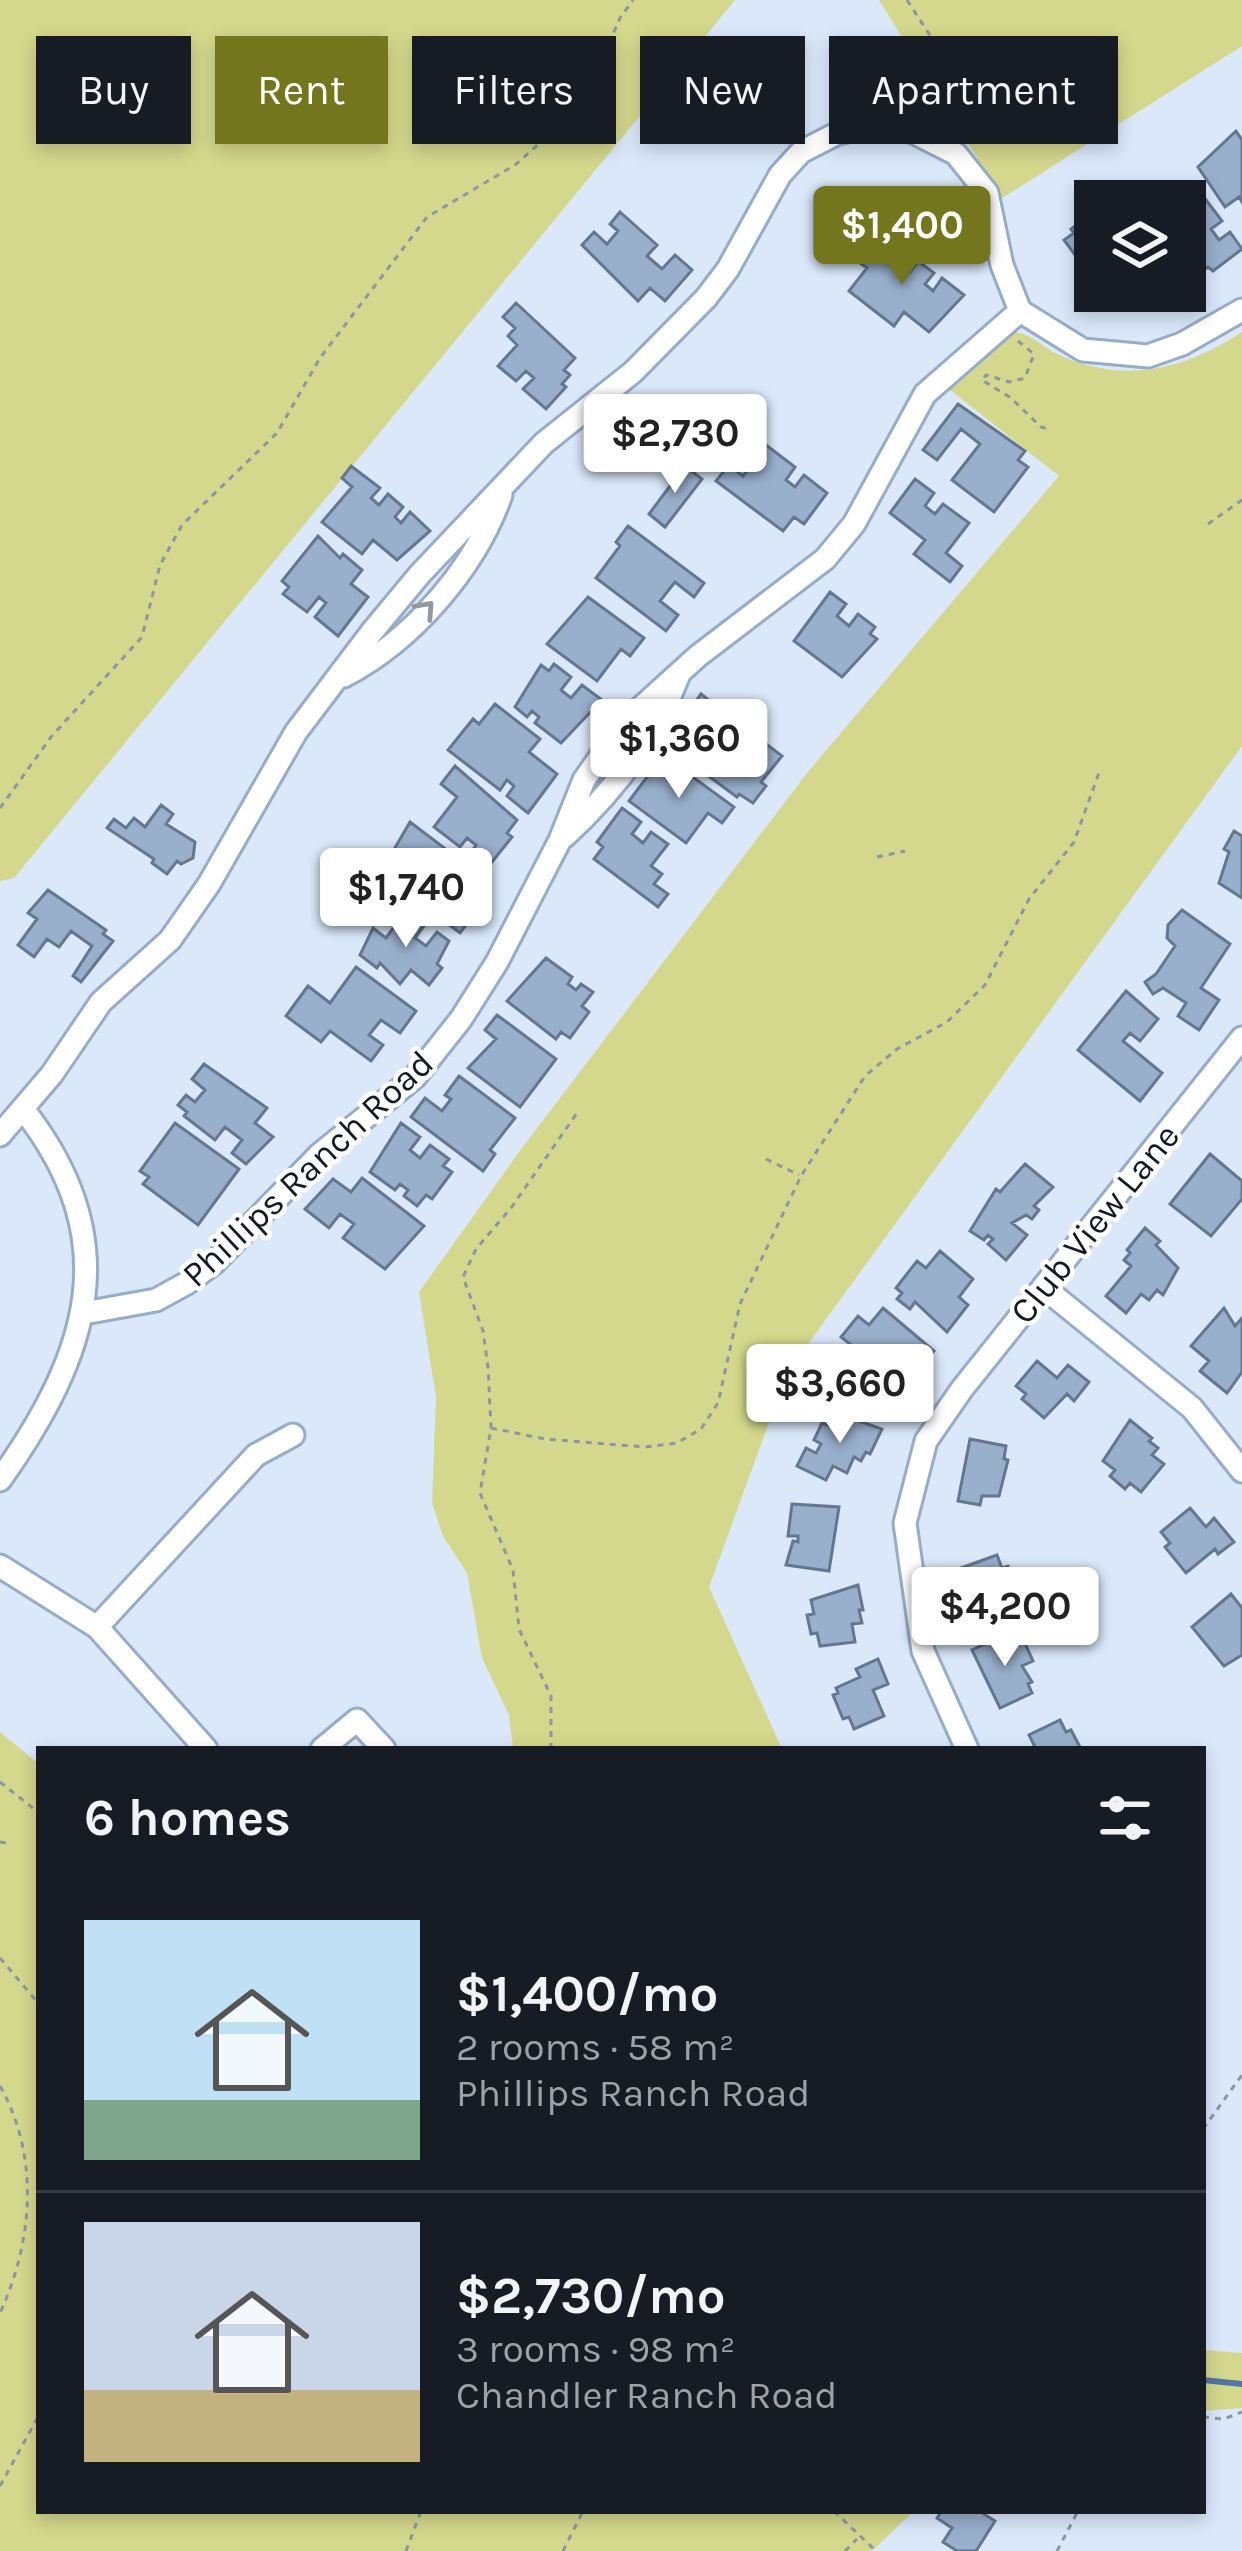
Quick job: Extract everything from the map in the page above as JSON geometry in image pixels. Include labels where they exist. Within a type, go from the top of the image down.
[{"type":"street","points":[[0,1480],[41,1420],[84,1313],[83,1238],[73,1186],[8,1124],[100,1002],[170,940],[209,884],[296,732],[420,574],[544,443],[672,337],[728,269],[780,175],[800,152],[838,133],[878,124],[901,126],[942,145],[968,165],[987,194],[1002,266],[1020,311],[1083,350],[1148,356],[1182,344],[1242,310]]},
{"type":"street","name":"Phillips Ranch Road","points":[[84,1313],[156,1300],[187,1283],[214,1263],[319,1155],[415,1077],[461,1019],[497,962],[560,840],[591,812],[654,728],[679,673],[824,559],[854,524],[925,394],[1020,311]]},
{"type":"street","name":"Club View Lane","points":[[966,1746],[923,1651],[905,1522],[926,1441],[1042,1287],[1242,1038]]},
{"type":"street","points":[[1042,1287],[1192,1408],[1242,1471]]},
{"type":"street","points":[[97,1627],[256,1455],[292,1435]]},
{"type":"street","points":[[0,1566],[97,1627],[203,1746]]},
{"type":"street","points":[[326,1746],[357,1720],[381,1746]]},
{"type":"path","points":[[0,808],[51,737],[142,637],[160,566],[182,525],[277,433],[320,358],[427,217],[514,165],[550,134],[596,74],[633,0]]},
{"type":"path","points":[[907,0],[931,36]]},
{"type":"path","points":[[1001,326],[1031,350],[1035,359],[1025,378],[1003,382],[982,378],[985,385],[1041,428],[1051,430]]},
{"type":"path","points":[[1000,392],[1003,382]]},
{"type":"path","points":[[1208,524],[1242,500]]},
{"type":"path","points":[[491,1428],[616,1446],[677,1443],[701,1429],[724,1380],[740,1304],[801,1176],[865,1076],[897,1049],[947,1022],[985,985],[1029,898],[1074,842],[1100,770]]},
{"type":"path","points":[[878,857],[905,851]]},
{"type":"path","points":[[551,1746],[550,1696],[519,1629],[513,1570],[480,1493],[491,1428],[486,1345],[463,1285],[465,1268],[577,1113]]},
{"type":"path","points":[[766,1159],[801,1176]]},
{"type":"path","points":[[0,1782],[36,1811]]},
{"type":"path","points":[[0,1958],[36,2000]]},
{"type":"path","points":[[1206,2125],[1242,2075]]},
{"type":"path","points":[[0,2086],[17,2116],[28,2195],[28,2233],[17,2276],[0,2314]]},
{"type":"path","points":[[1206,2417],[1224,2419],[1242,2412]]},
{"type":"path","points":[[0,2486],[36,2421]]},
{"type":"path","points":[[406,2551],[420,2514]]},
{"type":"path","points":[[563,2551],[582,2514]]},
{"type":"path","points":[[837,2514],[876,2551]]},
{"type":"path","points":[[1057,2551],[1076,2514]]},
{"type":"path","points":[[844,2551],[858,2537]]},
{"type":"green space","points":[[0,0],[735,0],[705,36],[640,36],[640,116],[14,878],[0,881]]},
{"type":"green space","points":[[879,0],[1242,0],[1242,46],[1118,125],[1118,36],[901,36]]},
{"type":"green space","points":[[968,144],[1087,144],[1002,198]]},
{"type":"green space","points":[[1014,332],[1080,363],[1128,371],[1174,364],[1242,332],[1242,746],[787,1373],[709,1587],[781,1746],[513,1746],[509,1715],[482,1658],[467,1573],[443,1536],[432,1503],[436,1397],[419,1292],[522,1148],[807,773],[1059,476],[949,389]]},
{"type":"green space","points":[[0,1732],[36,1762],[36,2514],[911,2514],[872,2551],[0,2551]]},
{"type":"green space","points":[[1206,2350],[1242,2353],[1242,2408],[1206,2411]]},
{"type":"building","points":[[1236,131],[1242,140],[1242,202],[1239,197],[1225,207],[1198,167]]},
{"type":"building","points":[[1206,200],[1222,221],[1211,229],[1219,240],[1230,232],[1242,249],[1213,271],[1208,267]]},
{"type":"building","points":[[620,212],[657,245],[647,256],[662,269],[675,255],[692,270],[665,301],[650,288],[638,301],[582,245],[594,232],[607,244],[618,231],[610,224]]},
{"type":"building","points":[[1074,233],[1074,254],[1064,240]]},
{"type":"building","points":[[881,235],[908,256],[901,265],[910,272],[918,261],[934,273],[925,284],[933,291],[942,278],[964,295],[929,332],[904,312],[894,326],[849,291],[867,268],[860,263]]},
{"type":"building","points":[[516,303],[575,358],[564,370],[570,375],[562,384],[566,387],[546,409],[523,389],[534,378],[526,371],[516,381],[498,366],[517,345],[508,336],[515,328],[503,317]]},
{"type":"building","points":[[958,404],[1025,451],[1018,460],[1028,467],[994,512],[952,480],[980,444],[961,429],[937,460],[923,450]]},
{"type":"building","points":[[766,445],[795,467],[786,480],[795,487],[804,475],[827,493],[804,524],[794,517],[783,531],[716,481],[729,465],[743,476]]},
{"type":"building","points":[[351,466],[380,488],[371,498],[379,505],[388,494],[403,507],[395,517],[401,523],[410,512],[430,531],[397,560],[373,540],[362,554],[322,522],[352,487],[342,478]]},
{"type":"building","points":[[685,466],[702,479],[665,527],[649,514]]},
{"type":"building","points":[[915,479],[934,493],[925,506],[935,514],[943,504],[969,523],[946,553],[962,566],[950,582],[914,554],[925,540],[890,513]]},
{"type":"building","points":[[628,526],[704,583],[694,597],[675,582],[660,601],[678,615],[666,631],[596,578],[620,546],[616,542]]},
{"type":"building","points":[[318,536],[340,558],[343,554],[362,570],[351,584],[368,597],[338,636],[315,617],[326,603],[319,597],[307,612],[283,594],[289,587],[282,581]]},
{"type":"building","points":[[830,592],[846,604],[837,616],[849,626],[858,614],[875,627],[870,634],[877,639],[842,677],[794,641]]},
{"type":"building","points":[[588,597],[644,638],[630,656],[621,649],[597,681],[547,644]]},
{"type":"building","points":[[554,664],[571,677],[561,690],[571,698],[582,685],[602,700],[561,743],[535,723],[539,717],[532,711],[527,717],[515,707],[541,665],[549,671]]},
{"type":"building","points":[[701,694],[725,713],[715,726],[727,736],[737,722],[782,756],[761,782],[766,786],[753,803],[737,797],[684,758],[694,743],[676,729]]},
{"type":"building","points":[[495,704],[540,739],[529,752],[557,774],[528,813],[507,796],[514,786],[507,780],[500,790],[448,750],[473,719],[479,724]]},
{"type":"building","points":[[668,759],[734,807],[722,823],[708,813],[686,843],[629,801],[653,769],[658,772]]},
{"type":"building","points":[[455,766],[517,820],[507,833],[512,837],[488,867],[470,854],[476,845],[467,838],[460,847],[434,827],[457,797],[441,784]]},
{"type":"building","points":[[161,805],[173,814],[166,824],[195,842],[193,858],[181,864],[177,861],[167,874],[152,863],[154,859],[107,828],[114,819],[126,828],[134,818],[145,827]]},
{"type":"building","points":[[622,808],[641,822],[632,834],[643,843],[651,832],[668,844],[651,866],[662,874],[654,884],[668,894],[658,907],[594,859],[603,847],[597,842]]},
{"type":"building","points":[[410,822],[476,872],[465,887],[484,901],[460,933],[435,914],[445,902],[431,891],[422,903],[387,880],[390,876],[382,870]]},
{"type":"building","points":[[1234,831],[1242,836],[1242,898],[1219,883],[1229,852],[1224,849]]},
{"type":"building","points":[[48,890],[106,930],[103,934],[113,941],[81,982],[73,976],[92,946],[71,931],[59,947],[47,939],[34,957],[18,945],[37,919],[28,913]]},
{"type":"building","points":[[407,909],[426,923],[415,938],[426,946],[437,932],[449,941],[437,964],[442,968],[429,985],[411,970],[400,984],[380,963],[377,968],[360,955],[373,928],[386,938]]},
{"type":"building","points":[[1182,910],[1230,944],[1201,988],[1219,1000],[1199,1030],[1178,1016],[1186,1003],[1163,988],[1153,994],[1145,982],[1175,946],[1167,938],[1168,925]]},
{"type":"building","points":[[546,958],[572,977],[568,984],[576,990],[581,984],[593,992],[582,1006],[589,1012],[570,1038],[561,1032],[556,1039],[507,1001]]},
{"type":"building","points":[[356,967],[416,1011],[400,1033],[381,1020],[369,1035],[383,1045],[371,1061],[330,1031],[321,1042],[286,1016],[308,986],[330,1003]]},
{"type":"building","points":[[1126,991],[1158,1019],[1140,1041],[1130,1033],[1123,1041],[1162,1073],[1140,1101],[1078,1050]]},
{"type":"building","points":[[497,1015],[556,1059],[520,1107],[468,1068],[496,1039],[485,1030]]},
{"type":"building","points":[[204,1064],[267,1108],[255,1123],[273,1137],[246,1164],[232,1153],[242,1140],[225,1127],[215,1140],[184,1116],[187,1112],[178,1105],[186,1095],[195,1102],[205,1090],[192,1079]]},
{"type":"building","points":[[459,1076],[515,1118],[490,1150],[495,1154],[483,1171],[411,1117],[425,1098],[442,1111],[451,1099],[445,1095]]},
{"type":"building","points":[[175,1123],[239,1169],[198,1225],[143,1184],[149,1177],[140,1171]]},
{"type":"building","points":[[401,1123],[420,1137],[410,1150],[420,1158],[430,1145],[449,1159],[443,1166],[452,1172],[432,1199],[426,1195],[417,1206],[404,1196],[408,1190],[400,1184],[395,1190],[370,1172]]},
{"type":"building","points":[[1210,1154],[1242,1181],[1242,1199],[1211,1236],[1170,1204]]},
{"type":"building","points":[[1025,1164],[1053,1187],[1034,1206],[1039,1210],[1032,1219],[1026,1215],[1012,1223],[1027,1235],[1006,1260],[988,1244],[993,1239],[988,1235],[984,1240],[970,1231],[996,1189],[1000,1192]]},
{"type":"building","points":[[362,1178],[424,1226],[385,1269],[343,1238],[354,1224],[340,1214],[329,1228],[305,1209],[333,1179],[351,1192]]},
{"type":"building","points":[[1145,1228],[1178,1268],[1163,1295],[1157,1290],[1149,1300],[1141,1294],[1126,1313],[1106,1296],[1131,1266],[1124,1260],[1130,1253],[1127,1250]]},
{"type":"building","points":[[940,1251],[973,1279],[959,1297],[968,1305],[947,1332],[915,1302],[910,1309],[897,1299],[902,1293],[896,1288],[917,1261],[926,1268]]},
{"type":"building","points":[[883,1308],[934,1351],[915,1374],[895,1357],[891,1362],[901,1370],[888,1387],[858,1362],[864,1355],[841,1337],[858,1316],[869,1325]]},
{"type":"building","points":[[1224,1308],[1235,1326],[1242,1318],[1242,1372],[1227,1393],[1200,1371],[1209,1361],[1191,1346]]},
{"type":"building","points":[[1037,1361],[1057,1378],[1068,1365],[1089,1382],[1074,1401],[1067,1394],[1044,1418],[1022,1399],[1026,1394],[1016,1386]]},
{"type":"building","points":[[836,1413],[882,1429],[870,1454],[866,1452],[861,1461],[854,1457],[847,1473],[833,1466],[826,1480],[797,1466],[806,1448],[816,1453],[821,1444],[814,1440],[822,1423],[830,1426]]},
{"type":"building","points":[[1130,1420],[1152,1438],[1149,1441],[1158,1448],[1152,1455],[1164,1464],[1141,1492],[1130,1483],[1125,1489],[1110,1476],[1115,1470],[1103,1461]]},
{"type":"building","points":[[970,1439],[1006,1446],[1004,1459],[1008,1460],[999,1496],[982,1496],[980,1505],[958,1501]]},
{"type":"building","points":[[792,1504],[839,1507],[829,1571],[786,1565],[793,1541],[798,1542],[798,1536],[788,1536]]},
{"type":"building","points":[[1190,1508],[1206,1527],[1214,1518],[1234,1542],[1218,1554],[1215,1549],[1186,1573],[1165,1547],[1170,1543],[1161,1532]]},
{"type":"building","points":[[997,1555],[1015,1584],[1008,1587],[1013,1601],[968,1622],[959,1596],[969,1591],[961,1568]]},
{"type":"building","points":[[858,1585],[863,1610],[859,1610],[862,1623],[852,1624],[855,1642],[820,1646],[817,1633],[811,1634],[807,1615],[814,1614],[811,1600]]},
{"type":"building","points":[[1231,1594],[1242,1608],[1242,1655],[1224,1666],[1192,1627]]},
{"type":"building","points":[[1007,1634],[1012,1644],[1023,1639],[1033,1661],[1022,1666],[1032,1682],[1028,1684],[1032,1693],[1000,1708],[972,1650]]},
{"type":"building","points":[[878,1659],[888,1684],[873,1690],[884,1716],[854,1729],[849,1717],[843,1719],[833,1695],[838,1693],[836,1688],[860,1677],[856,1669]]},
{"type":"building","points":[[1060,1720],[1079,1746],[1034,1746],[1029,1735]]},
{"type":"building","points":[[940,2514],[984,2514],[995,2521],[976,2551],[957,2551],[943,2542],[952,2528],[937,2518]]},
{"type":"waterway","points":[[1206,2380],[1242,2384]]}]
